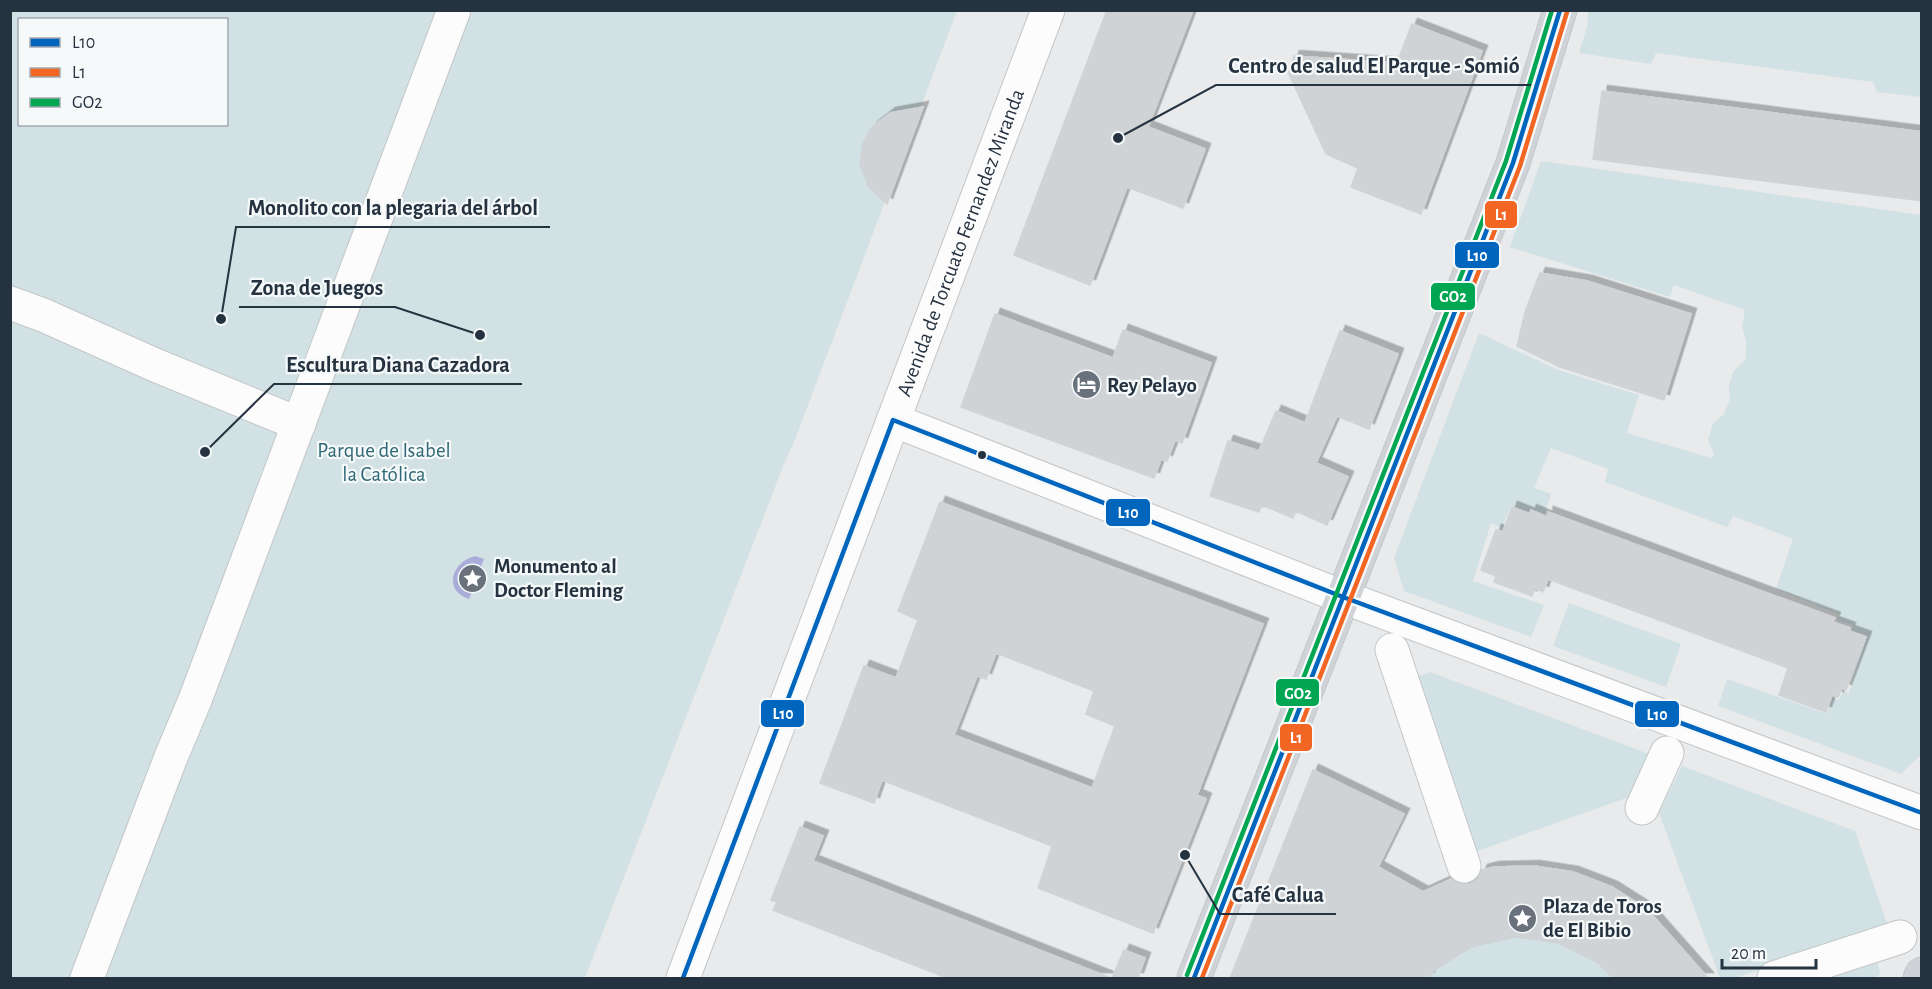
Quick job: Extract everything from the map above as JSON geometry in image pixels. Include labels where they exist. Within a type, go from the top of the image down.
[{"type":"main road","points":[[1194,978],[1513,163],[1560,10]]},
{"type":"main road","points":[[1920,978],[1922,974]]},
{"type":"street","points":[[87,978],[300,424],[454,10]]},
{"type":"street","name":"Avenida de Torcuato Fernandez Miranda","points":[[683,978],[1048,10]]},
{"type":"street","points":[[10,303],[300,424]]},
{"type":"street","points":[[893,420],[1343,597],[1922,813]]},
{"type":"street","points":[[1392,650],[1464,866]]},
{"type":"street","points":[[1642,808],[1667,753]]},
{"type":"street","points":[[1774,978],[1900,937]]},
{"type":"green space","name":"Parque de Isabel la Católica","points":[[10,11],[957,11],[796,437],[585,978],[11,978]]},
{"type":"green space","points":[[1588,11],[1921,11],[1921,97],[1877,92],[1873,82],[1656,53],[1651,64],[1579,53],[1587,27]]},
{"type":"green space","points":[[1541,161],[1921,215],[1922,754],[1901,774],[1718,706],[1727,679],[1827,714],[1832,698],[1839,700],[1843,691],[1849,693],[1867,636],[1852,630],[1853,625],[1837,620],[1838,614],[1776,589],[1793,539],[1733,516],[1727,527],[1605,482],[1608,469],[1551,448],[1534,488],[1551,494],[1545,514],[1511,506],[1502,528],[1491,523],[1473,581],[1544,605],[1531,637],[1404,591],[1394,558],[1479,333],[1558,370],[1639,395],[1627,433],[1711,458],[1714,454],[1708,440],[1713,423],[1723,415],[1730,400],[1729,386],[1733,372],[1746,358],[1746,341],[1742,327],[1745,310],[1674,285],[1670,297],[1510,247]]},
{"type":"green space","points":[[1569,603],[1681,644],[1666,687],[1553,646]]},
{"type":"green space","points":[[1430,672],[1649,754],[1629,797],[1472,853],[1411,679]]},
{"type":"green space","points":[[1682,766],[1855,831],[1888,926],[1735,978],[1720,978],[1659,813]]},
{"type":"green space","name":"Plaza de Toros de El Bibio","points":[[1534,866],[1573,872],[1612,887],[1647,909],[1693,961],[1701,978],[1343,978],[1423,892],[1458,876],[1494,867]]},
{"type":"green space","points":[[1877,959],[1880,972],[1877,978],[1819,978]]},
{"type":"water","points":[[475,556],[484,559],[469,599],[456,590],[453,577],[460,564]]},
{"type":"building","points":[[1107,10],[1193,10],[1148,127],[1205,149],[1183,208],[1127,187],[1090,285],[1014,255]]},
{"type":"building","points":[[1412,24],[1482,51],[1421,214],[1351,187],[1358,168],[1326,154],[1288,72],[1294,56],[1397,63]]},
{"type":"building","points":[[1602,91],[1922,132],[1922,201],[1593,159]]},
{"type":"building","points":[[923,107],[887,204],[869,187],[860,165],[863,143],[872,127],[890,113]]},
{"type":"building","points":[[1540,273],[1587,281],[1691,314],[1664,400],[1560,367],[1517,346],[1526,309]]},
{"type":"building","name":"Rey Pelayo","points":[[995,314],[1113,358],[1123,330],[1211,363],[1182,443],[1175,440],[1167,461],[1161,459],[1154,478],[961,407]]},
{"type":"building","points":[[1340,331],[1398,354],[1369,429],[1337,416],[1316,463],[1348,477],[1327,525],[1296,511],[1293,518],[1262,505],[1259,512],[1210,496],[1228,441],[1259,451],[1276,411],[1305,423]]},
{"type":"building","points":[[940,502],[1263,624],[1197,795],[1206,799],[1153,933],[1038,888],[1052,846],[882,780],[874,803],[820,783],[864,666],[896,678],[918,620],[898,611]],"holes":[[[996,653],[1094,691],[1086,714],[1115,726],[1092,788],[954,735],[977,676],[986,679]]]},
{"type":"building","points":[[1512,507],[1530,514],[1531,510],[1547,517],[1548,512],[1835,618],[1833,622],[1866,637],[1846,690],[1842,688],[1838,697],[1832,695],[1826,712],[1779,695],[1788,668],[1548,579],[1543,592],[1535,588],[1532,596],[1494,582],[1496,576],[1481,570],[1496,530],[1503,532]]},
{"type":"building","points":[[1313,770],[1404,814],[1378,867],[1423,892],[1451,879],[1460,884],[1470,884],[1478,879],[1482,870],[1494,867],[1534,866],[1573,872],[1612,887],[1647,909],[1708,978],[1613,978],[1598,963],[1559,943],[1515,937],[1471,947],[1433,971],[1428,978],[1230,978]]},
{"type":"building","points":[[800,827],[823,836],[813,861],[1108,978],[947,978],[773,910],[777,902],[771,900]]},
{"type":"building","points":[[1124,950],[1145,958],[1138,978],[1112,978]]},
{"type":"transit line","name":"GO2","points":[[1187,975],[1506,161],[1552,10]]},
{"type":"transit line","name":"L10","points":[[1194,978],[1513,163],[1560,10]]},
{"type":"transit line","name":"L1","points":[[1202,978],[1520,166],[1567,12]]},
{"type":"transit line","name":"L10","points":[[683,978],[893,420],[1343,597],[1922,813]]},
{"type":"place","name":"Centro de salud El Parque - Somió","points":[[1118,138]]},
{"type":"place","name":"Monolito con la plegaria del árbol","points":[[221,319]]},
{"type":"place","name":"Zona de Juegos","points":[[480,335]]},
{"type":"place","name":"Rey Pelayo","points":[[1086,385]]},
{"type":"place","name":"Escultura Diana Cazadora","points":[[205,452]]},
{"type":"place","name":"Monumento al Doctor Fleming","points":[[473,578]]},
{"type":"place","name":"Café Calua","points":[[1185,855]]},
{"type":"place","name":"Plaza de Toros de El Bibio","points":[[1522,918]]}]
